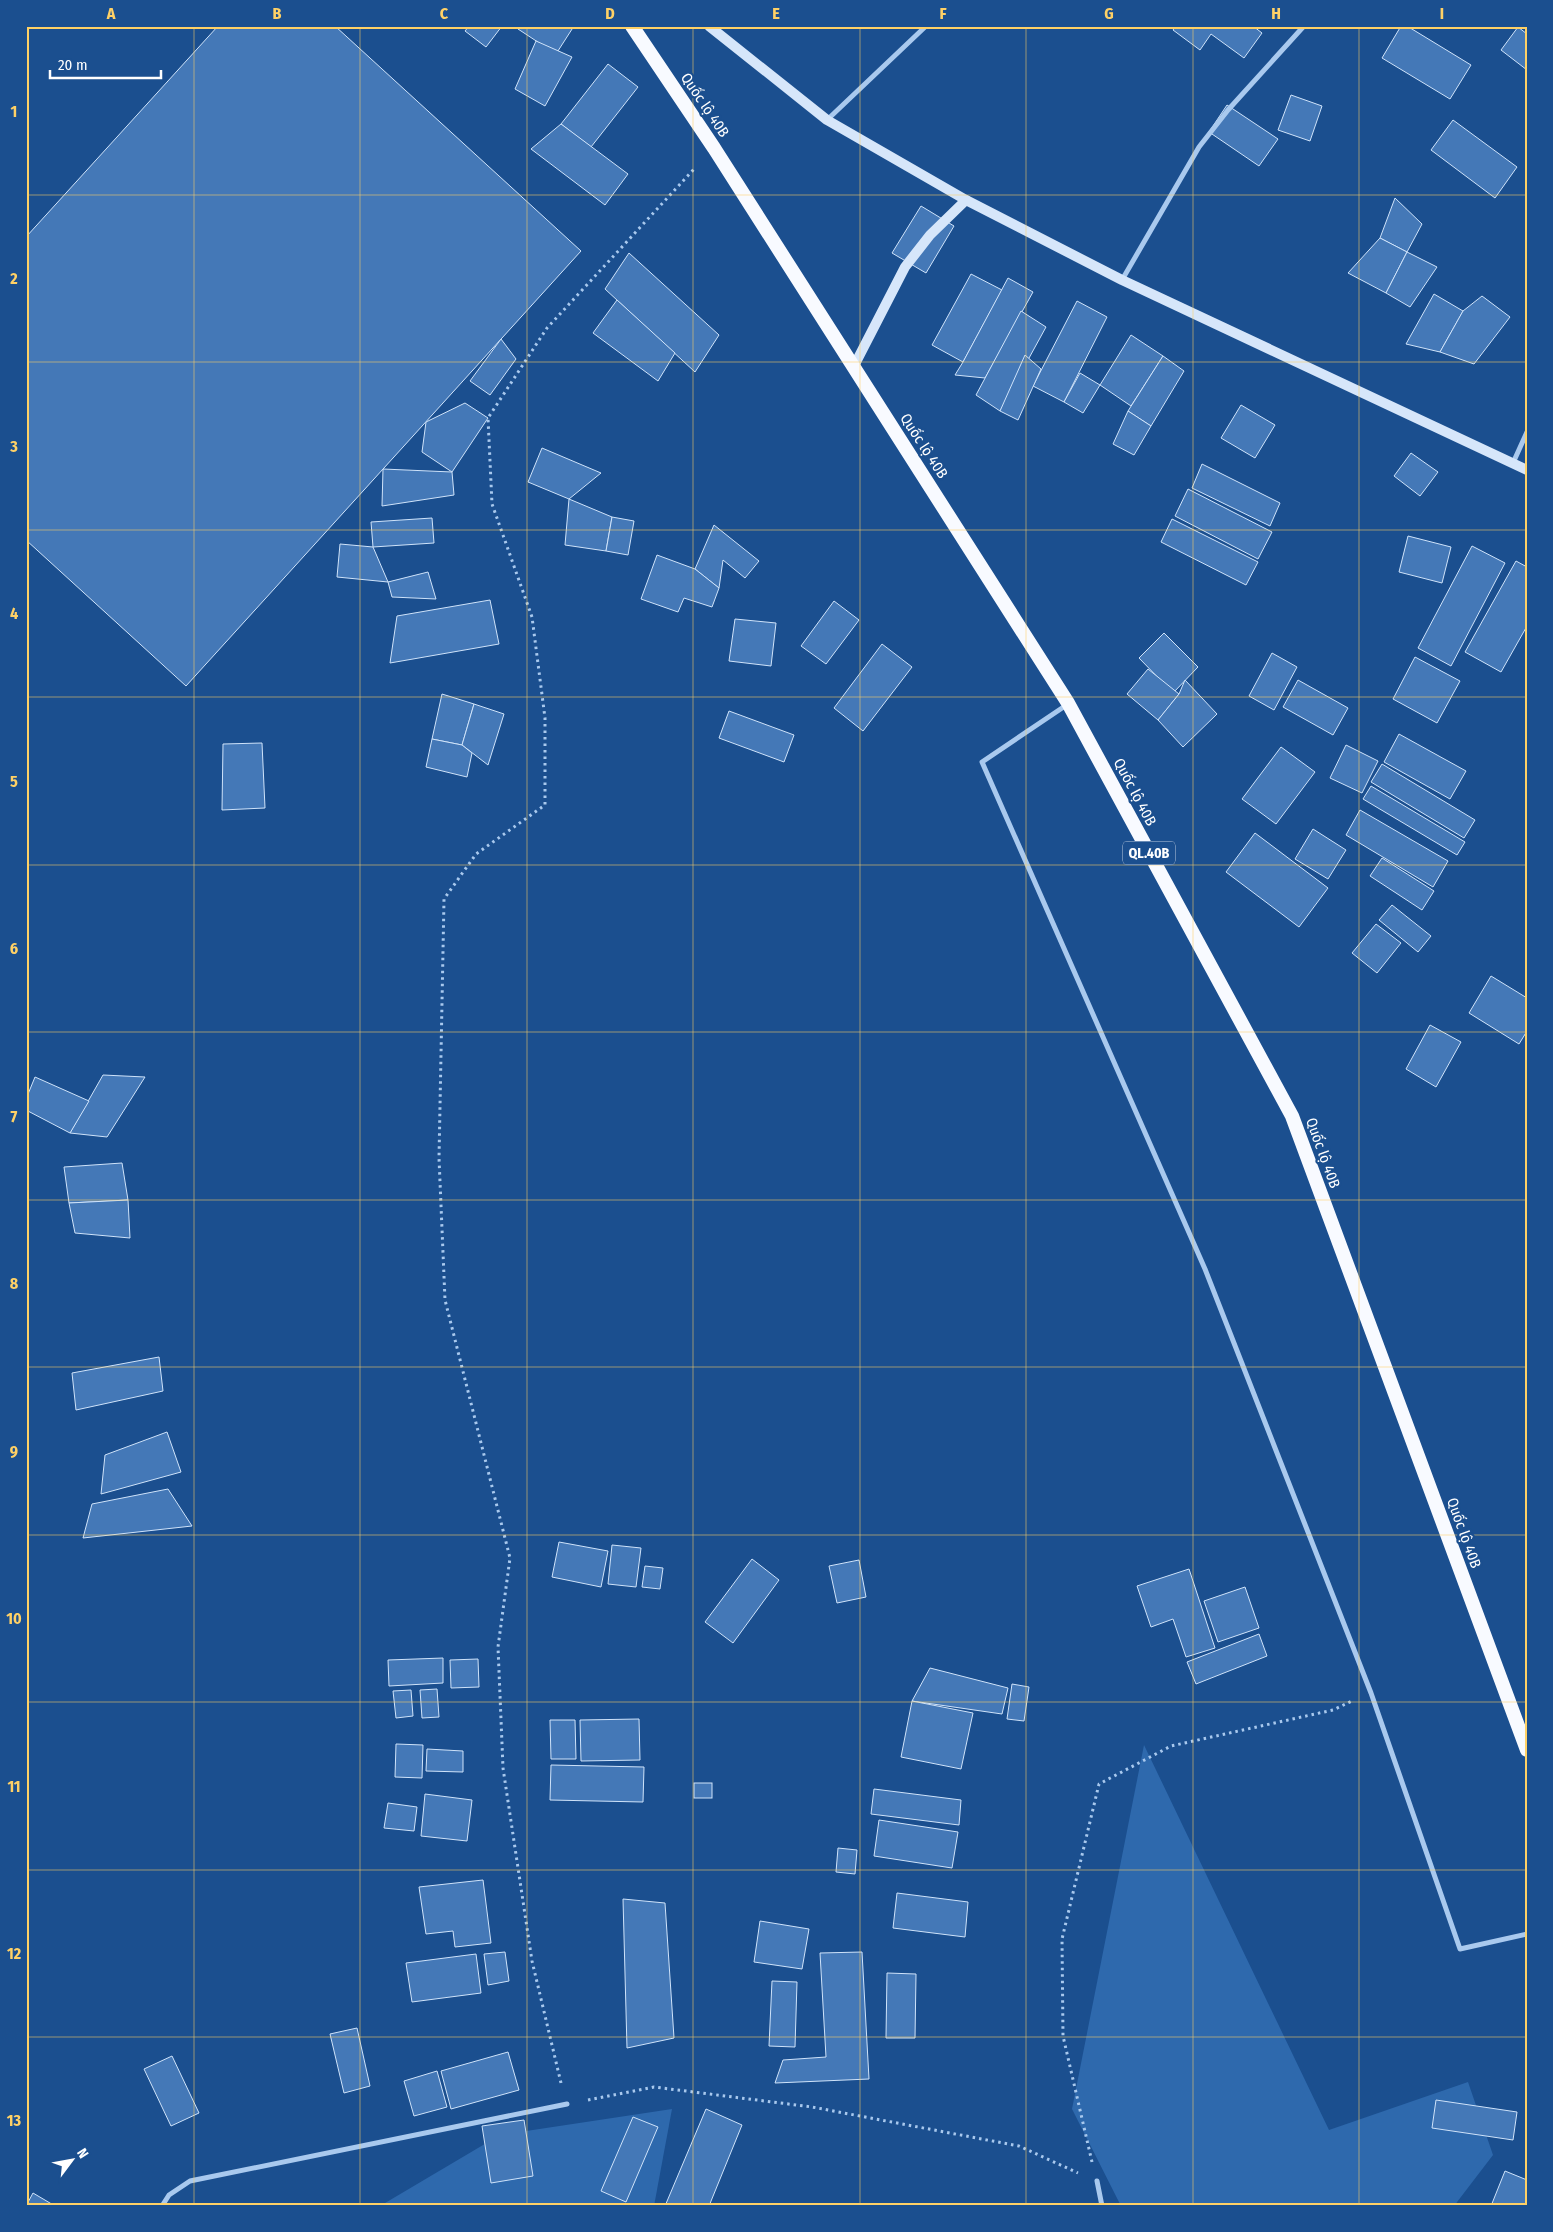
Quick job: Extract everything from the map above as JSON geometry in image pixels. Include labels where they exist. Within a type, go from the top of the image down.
[{"type":"highway","name":"Quốc lộ 40B","points":[[632,26],[714,148],[1068,703],[1292,1116],[1527,1750]]},
{"type":"main road","points":[[710,26],[828,120],[966,200],[1122,280],[1527,470]]},
{"type":"main road","points":[[854,366],[905,267],[930,235],[966,200]]},
{"type":"street","points":[[828,120],[926,26]]},
{"type":"street","points":[[1122,280],[1199,147],[1228,110],[1304,26]]},
{"type":"street","points":[[1514,463],[1527,432]]},
{"type":"street","points":[[1068,703],[982,762],[1205,1269],[1371,1693],[1460,1949],[1527,1934]]},
{"type":"street","points":[[162,2206],[169,2195],[190,2181],[567,2104]]},
{"type":"street","points":[[1097,2181],[1102,2206]]},
{"type":"path","points":[[714,148],[546,328],[488,418],[492,504],[532,617],[545,718],[545,805],[476,854],[444,899],[439,1158],[446,1300],[510,1558],[498,1647],[503,1768],[532,1961],[567,2104],[654,2087],[812,2107],[1018,2146],[1097,2181]]},
{"type":"path","points":[[1097,2181],[1063,2036],[1062,1938],[1099,1784],[1171,1746],[1333,1710],[1371,1693]]},
{"type":"shaded area","points":[[1144,1745],[1329,2130],[1468,2082],[1493,2155],[1454,2206],[1121,2206],[1072,2109]]},
{"type":"shaded area","points":[[672,2109],[654,2206],[380,2206],[500,2135]]},
{"type":"building","points":[[218,26],[335,26],[581,251],[186,686],[26,540],[26,237]]},
{"type":"building","points":[[469,26],[502,26],[486,47],[465,31]]},
{"type":"building","points":[[520,26],[574,26],[556,54],[518,29]]},
{"type":"building","points":[[1176,26],[1253,26],[1262,33],[1244,58],[1211,34],[1200,50],[1173,30]]},
{"type":"building","points":[[1401,26],[1407,26],[1471,65],[1450,99],[1382,58]]},
{"type":"building","points":[[1518,27],[1527,34],[1527,70],[1501,50]]},
{"type":"building","points":[[536,41],[572,57],[545,106],[515,89]]},
{"type":"building","points":[[608,64],[638,87],[591,147],[561,124]]},
{"type":"building","points":[[1291,95],[1322,106],[1310,141],[1278,130]]},
{"type":"building","points":[[1227,105],[1278,139],[1259,166],[1209,132]]},
{"type":"building","points":[[1453,120],[1517,167],[1495,198],[1431,150]]},
{"type":"building","points":[[561,124],[628,174],[605,205],[531,149]]},
{"type":"building","points":[[1395,198],[1422,224],[1407,252],[1380,238]]},
{"type":"building","points":[[921,206],[954,226],[926,273],[892,253]]},
{"type":"building","points":[[1380,238],[1407,252],[1386,293],[1348,273]]},
{"type":"building","points":[[1407,252],[1437,267],[1410,307],[1386,293]]},
{"type":"building","points":[[629,253],[719,335],[695,372],[605,289]]},
{"type":"building","points":[[971,274],[1002,290],[963,362],[932,345]]},
{"type":"building","points":[[1008,278],[1033,292],[985,378],[955,375],[963,362]]},
{"type":"building","points":[[1434,294],[1463,311],[1440,352],[1406,344]]},
{"type":"building","points":[[1482,296],[1510,317],[1474,364],[1440,352],[1463,311]]},
{"type":"building","points":[[617,300],[675,353],[658,381],[593,333]]},
{"type":"building","points":[[1077,301],[1107,317],[1064,402],[1033,386]]},
{"type":"building","points":[[1021,311],[1046,327],[1000,411],[976,395]]},
{"type":"building","points":[[1131,335],[1163,356],[1131,406],[1100,385]]},
{"type":"building","points":[[501,339],[516,359],[490,395],[470,381]]},
{"type":"building","points":[[1025,355],[1041,369],[1018,420],[1000,411]]},
{"type":"building","points":[[1163,356],[1184,371],[1151,426],[1128,411]]},
{"type":"building","points":[[1080,373],[1100,385],[1083,413],[1064,402]]},
{"type":"building","points":[[465,403],[488,418],[452,472],[422,452],[426,422]]},
{"type":"building","points":[[1241,405],[1275,425],[1255,458],[1221,438]]},
{"type":"building","points":[[1128,411],[1151,426],[1134,455],[1113,444]]},
{"type":"building","points":[[542,448],[601,473],[569,499],[528,482]]},
{"type":"building","points":[[1411,453],[1438,472],[1420,496],[1394,476]]},
{"type":"building","points":[[1202,464],[1280,503],[1270,526],[1192,488]]},
{"type":"building","points":[[383,469],[452,472],[454,495],[382,506]]},
{"type":"building","points":[[1188,489],[1272,532],[1258,559],[1175,516]]},
{"type":"building","points":[[569,499],[612,517],[606,551],[565,545]]},
{"type":"building","points":[[612,517],[634,521],[628,555],[606,551]]},
{"type":"building","points":[[432,518],[434,543],[373,547],[371,522]]},
{"type":"building","points":[[1172,519],[1258,562],[1246,585],[1161,542]]},
{"type":"building","points":[[714,525],[759,561],[745,578],[723,560],[719,588],[695,569]]},
{"type":"building","points":[[1408,536],[1451,547],[1442,583],[1399,572]]},
{"type":"building","points":[[340,544],[373,547],[388,582],[337,577]]},
{"type":"building","points":[[1472,546],[1505,563],[1451,666],[1418,648]]},
{"type":"building","points":[[657,555],[695,569],[719,588],[712,607],[684,598],[678,612],[641,599]]},
{"type":"building","points":[[1516,561],[1527,567],[1527,626],[1501,672],[1465,652]]},
{"type":"building","points":[[428,572],[436,599],[392,597],[388,582]]},
{"type":"building","points":[[490,600],[499,644],[390,663],[397,616]]},
{"type":"building","points":[[834,601],[859,620],[826,664],[801,646]]},
{"type":"building","points":[[735,619],[776,623],[771,666],[729,661]]},
{"type":"building","points":[[1164,633],[1198,667],[1173,693],[1139,658]]},
{"type":"building","points":[[882,644],[912,667],[863,731],[834,708]]},
{"type":"building","points":[[1272,653],[1297,667],[1274,710],[1249,696]]},
{"type":"building","points":[[1415,657],[1460,681],[1437,723],[1393,699]]},
{"type":"building","points":[[1148,669],[1179,694],[1158,720],[1127,694]]},
{"type":"building","points":[[1185,680],[1217,714],[1183,747],[1158,720],[1179,694]]},
{"type":"building","points":[[1298,680],[1348,708],[1333,735],[1283,707]]},
{"type":"building","points":[[442,694],[474,704],[462,745],[432,739]]},
{"type":"building","points":[[474,704],[504,714],[488,765],[462,745]]},
{"type":"building","points":[[729,711],[794,735],[784,762],[719,738]]},
{"type":"building","points":[[1399,734],[1466,771],[1450,799],[1384,762]]},
{"type":"building","points":[[432,739],[462,745],[472,753],[467,777],[426,767]]},
{"type":"building","points":[[262,743],[265,808],[222,810],[223,744]]},
{"type":"building","points":[[1346,745],[1378,761],[1362,793],[1330,778]]},
{"type":"building","points":[[1281,747],[1315,772],[1276,824],[1242,799]]},
{"type":"building","points":[[1382,764],[1475,820],[1464,838],[1371,782]]},
{"type":"building","points":[[1371,786],[1465,842],[1457,855],[1363,799]]},
{"type":"building","points":[[1360,810],[1448,861],[1433,887],[1346,835]]},
{"type":"building","points":[[1313,829],[1346,850],[1328,879],[1295,859]]},
{"type":"building","points":[[1255,833],[1328,888],[1299,927],[1226,872]]},
{"type":"building","points":[[1382,858],[1434,891],[1422,910],[1370,876]]},
{"type":"building","points":[[1392,905],[1431,936],[1418,952],[1379,920]]},
{"type":"building","points":[[1376,924],[1401,943],[1377,973],[1352,953]]},
{"type":"building","points":[[1491,976],[1527,998],[1527,1031],[1519,1044],[1469,1013]]},
{"type":"building","points":[[1430,1025],[1461,1042],[1436,1087],[1406,1069]]},
{"type":"building","points":[[103,1075],[145,1077],[107,1137],[70,1133]]},
{"type":"building","points":[[35,1077],[89,1101],[70,1133],[26,1110],[26,1099]]},
{"type":"building","points":[[122,1163],[128,1200],[69,1203],[64,1167]]},
{"type":"building","points":[[128,1200],[130,1238],[75,1233],[69,1203]]},
{"type":"building","points":[[159,1357],[163,1391],[76,1410],[72,1373]]},
{"type":"building","points":[[167,1432],[181,1472],[101,1494],[105,1455]]},
{"type":"building","points":[[168,1489],[192,1526],[83,1538],[92,1504]]},
{"type":"building","points":[[559,1542],[608,1551],[601,1587],[552,1577]]},
{"type":"building","points":[[612,1545],[641,1548],[636,1587],[608,1584]]},
{"type":"building","points":[[752,1559],[779,1580],[733,1643],[705,1622]]},
{"type":"building","points":[[859,1560],[866,1597],[837,1603],[829,1566]]},
{"type":"building","points":[[645,1566],[663,1568],[660,1589],[642,1587]]},
{"type":"building","points":[[1189,1569],[1215,1648],[1186,1657],[1173,1619],[1151,1627],[1137,1586]]},
{"type":"building","points":[[1245,1587],[1259,1628],[1218,1642],[1204,1601]]},
{"type":"building","points":[[1259,1634],[1267,1656],[1196,1684],[1187,1662]]},
{"type":"building","points":[[443,1658],[443,1683],[389,1686],[388,1660]]},
{"type":"building","points":[[478,1659],[479,1687],[451,1688],[450,1660]]},
{"type":"building","points":[[930,1668],[1008,1688],[1002,1714],[912,1701]]},
{"type":"building","points":[[1012,1684],[1029,1687],[1024,1721],[1007,1719]]},
{"type":"building","points":[[437,1689],[439,1717],[422,1718],[420,1690]]},
{"type":"building","points":[[411,1690],[413,1716],[396,1718],[393,1691]]},
{"type":"building","points":[[912,1701],[973,1713],[961,1769],[901,1757]]},
{"type":"building","points":[[639,1719],[640,1760],[581,1761],[580,1720]]},
{"type":"building","points":[[550,1720],[575,1720],[576,1759],[551,1759]]},
{"type":"building","points":[[396,1744],[423,1745],[422,1778],[395,1777]]},
{"type":"building","points":[[427,1749],[463,1751],[463,1772],[426,1771]]},
{"type":"building","points":[[551,1765],[644,1767],[643,1802],[550,1800]]},
{"type":"building","points":[[694,1783],[712,1783],[712,1798],[694,1798]]},
{"type":"building","points":[[874,1789],[961,1800],[959,1825],[871,1814]]},
{"type":"building","points":[[425,1794],[472,1800],[467,1841],[421,1836]]},
{"type":"building","points":[[388,1803],[417,1807],[414,1831],[384,1828]]},
{"type":"building","points":[[879,1820],[958,1832],[952,1868],[874,1856]]},
{"type":"building","points":[[838,1848],[857,1850],[855,1874],[836,1872]]},
{"type":"building","points":[[483,1880],[491,1943],[455,1947],[453,1931],[426,1934],[419,1887]]},
{"type":"building","points":[[897,1893],[968,1902],[965,1937],[893,1928]]},
{"type":"building","points":[[623,1899],[665,1903],[674,2038],[627,2048]]},
{"type":"building","points":[[760,1921],[809,1929],[802,1969],[754,1962]]},
{"type":"building","points":[[505,1952],[509,1981],[488,1985],[484,1954]]},
{"type":"building","points":[[862,1952],[869,2079],[775,2083],[783,2060],[826,2057],[820,1953]]},
{"type":"building","points":[[476,1954],[481,1993],[412,2002],[406,1963]]},
{"type":"building","points":[[887,1973],[916,1974],[915,2038],[886,2038]]},
{"type":"building","points":[[772,1981],[797,1982],[795,2047],[769,2046]]},
{"type":"building","points":[[357,2028],[370,2086],[344,2093],[330,2034]]},
{"type":"building","points":[[508,2052],[519,2090],[451,2109],[441,2071]]},
{"type":"building","points":[[172,2056],[199,2113],[171,2126],[144,2069]]},
{"type":"building","points":[[437,2071],[447,2107],[414,2116],[404,2081]]},
{"type":"building","points":[[1436,2100],[1517,2112],[1513,2140],[1432,2128]]},
{"type":"building","points":[[706,2109],[742,2125],[709,2206],[665,2206]]},
{"type":"building","points":[[633,2117],[658,2127],[626,2202],[601,2191]]},
{"type":"building","points":[[524,2120],[533,2176],[491,2183],[482,2126]]},
{"type":"building","points":[[1505,2171],[1527,2180],[1527,2206],[1491,2206]]},
{"type":"building","points":[[33,2193],[55,2206],[26,2206]]}]
